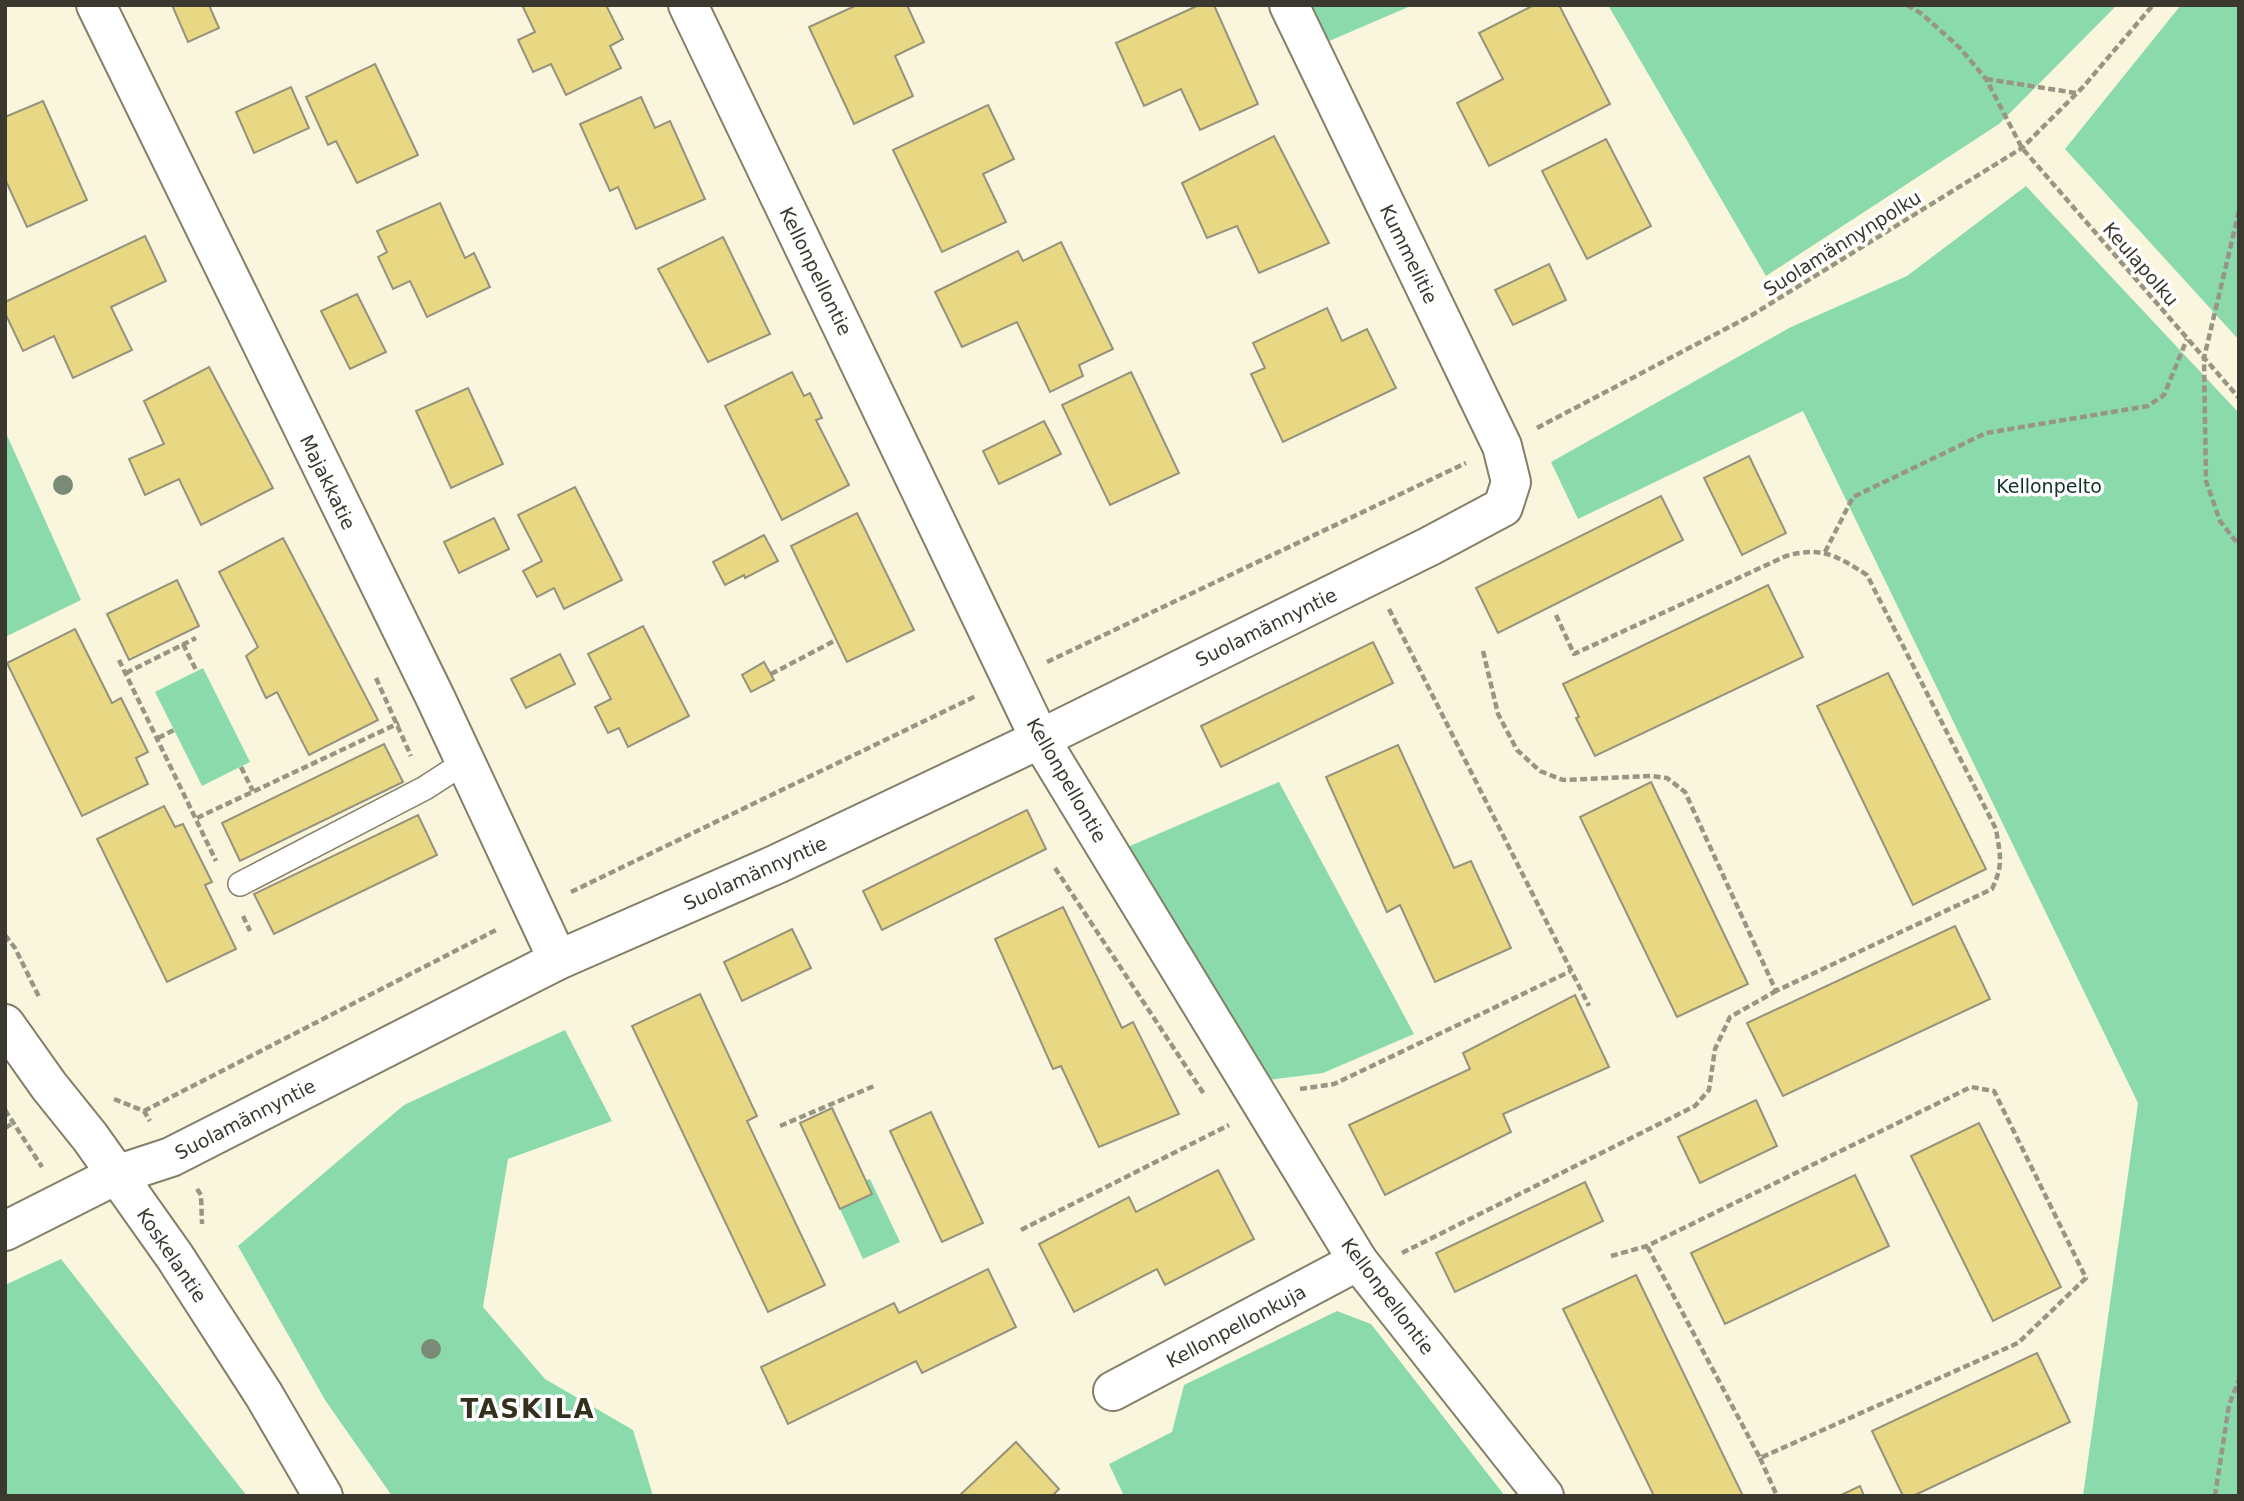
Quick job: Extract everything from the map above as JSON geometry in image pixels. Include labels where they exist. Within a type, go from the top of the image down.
[{"type":"street","name":"Majakkatie","points":[[96,5],[435,697],[558,960]]},
{"type":"street","name":"Kellonpellontie","points":[[688,5],[1040,739],[1361,1265],[1544,1496]]},
{"type":"street","name":"Kummelitie","points":[[1289,5],[1502,446],[1511,482],[1503,507]]},
{"type":"street","name":"Suolamännyntie","points":[[5,1231],[116,1175],[172,1157],[558,960],[777,864],[1040,739],[1372,575],[1503,507]]},
{"type":"street","name":"Koskelantie","points":[[5,1024],[175,1256],[264,1395],[323,1496]]},
{"type":"street","name":"Kellonpellonkuja","points":[[1113,1391],[1361,1265]]},
{"type":"lane","points":[[240,884],[425,788],[465,762]]},
{"type":"path","name":"Keulapolku","points":[[1908,5],[1960,48],[1986,79],[2022,148],[2239,398]]},
{"type":"path","name":"Suolamännynpolku","points":[[144,1111],[535,910],[1502,446],[1752,315],[2022,148],[2077,94],[2153,5]]},
{"type":"path","points":[[1986,79],[2077,94]]},
{"type":"path","points":[[2239,211],[2204,358],[2206,481],[2220,521],[2239,545]]},
{"type":"path","points":[[1825,552],[1853,497],[1986,433],[2148,406],[2164,395],[2188,340]]},
{"type":"path","points":[[1361,1265],[1421,1244],[1695,1106],[1709,1090],[1715,1049],[1730,1017],[1776,991],[1992,889],[2000,872],[1996,829],[1867,575],[1844,560],[1825,552],[1804,551],[1786,556],[1574,654],[1556,615]]},
{"type":"path","points":[[1372,575],[1589,1006]]},
{"type":"path","points":[[126,673],[196,638]]},
{"type":"path","points":[[771,674],[836,640]]},
{"type":"path","points":[[183,644],[197,672]]},
{"type":"path","points":[[1483,651],[1498,713],[1517,750],[1539,771],[1563,780],[1651,776],[1667,778],[1685,792],[1776,991]]},
{"type":"path","points":[[119,660],[219,866]]},
{"type":"path","points":[[374,674],[425,788]]},
{"type":"path","points":[[197,818],[398,724],[435,697]]},
{"type":"path","points":[[158,738],[174,730]]},
{"type":"path","points":[[241,767],[253,792]]},
{"type":"path","points":[[1055,868],[1211,1104]]},
{"type":"path","points":[[240,910],[250,931]]},
{"type":"path","points":[[1021,1230],[1226,1127],[1261,1102],[1334,1084],[1571,971]]},
{"type":"path","points":[[780,1126],[874,1086]]},
{"type":"path","points":[[1611,1256],[1647,1246],[1971,1087],[1994,1091],[2086,1278],[2018,1343],[1760,1458]]},
{"type":"path","points":[[1218,1116],[1226,1127]]},
{"type":"path","points":[[5,1128],[13,1123]]},
{"type":"path","points":[[1647,1246],[1760,1458],[1777,1496]]},
{"type":"path","points":[[2215,1496],[2229,1405],[2239,1380]]},
{"type":"green space","points":[[1311,5],[1413,5],[1327,42]]},
{"type":"green space","points":[[1608,5],[2117,5],[1999,124],[1766,276]]},
{"type":"green space","points":[[2181,5],[2239,5],[2239,340],[2065,149]]},
{"type":"green space","name":"Kellonpelto","points":[[2026,186],[2239,413],[2239,1496],[2083,1496],[2138,1103],[1803,411],[1578,519],[1551,462],[1791,327],[1907,276]]},
{"type":"green space","points":[[5,431],[81,600],[5,637]]},
{"type":"green space","points":[[203,668],[250,762],[202,786],[155,692]]},
{"type":"green space","points":[[1279,782],[1414,1034],[1323,1073],[1268,1080],[1123,849]]},
{"type":"green space","points":[[565,1030],[612,1121],[508,1159],[483,1307],[545,1379],[633,1430],[653,1496],[392,1496],[325,1400],[238,1246],[404,1105]]},
{"type":"green space","points":[[870,1179],[900,1242],[863,1259],[840,1209],[872,1194],[866,1180]]},
{"type":"green space","points":[[61,1259],[247,1496],[5,1496],[5,1285]]},
{"type":"green space","points":[[1337,1311],[1371,1324],[1505,1496],[1124,1496],[1109,1464],[1172,1432],[1184,1385]]},
{"type":"building","points":[[172,5],[209,5],[219,28],[188,42]]},
{"type":"building","points":[[522,5],[606,5],[623,39],[610,46],[621,68],[566,95],[551,64],[533,72],[518,40],[535,32]]},
{"type":"building","points":[[857,5],[907,5],[924,42],[895,56],[913,96],[854,124],[809,27]]},
{"type":"building","points":[[1199,5],[1214,5],[1258,104],[1200,130],[1181,89],[1144,106],[1116,43]]},
{"type":"building","points":[[1534,5],[1559,5],[1610,104],[1489,166],[1457,103],[1503,79],[1479,33]]},
{"type":"building","points":[[375,64],[418,155],[357,183],[336,141],[328,145],[306,97]]},
{"type":"building","points":[[291,87],[309,128],[254,153],[236,112]]},
{"type":"building","points":[[641,97],[655,128],[670,121],[705,199],[636,229],[618,187],[610,191],[580,124]]},
{"type":"building","points":[[43,101],[87,200],[27,227],[5,179],[5,117]]},
{"type":"building","points":[[988,105],[1014,159],[983,174],[1006,222],[942,252],[893,150]]},
{"type":"building","points":[[1274,136],[1329,243],[1259,273],[1237,226],[1207,238],[1182,183]]},
{"type":"building","points":[[1606,139],[1651,226],[1587,259],[1542,171]]},
{"type":"building","points":[[440,203],[465,258],[474,253],[490,287],[427,317],[410,281],[393,289],[378,257],[387,252],[377,231]]},
{"type":"building","points":[[145,236],[166,281],[111,307],[132,350],[73,378],[54,336],[23,351],[5,313],[5,302]]},
{"type":"building","points":[[723,237],[770,334],[708,362],[658,269]]},
{"type":"building","points":[[1061,242],[1113,349],[1079,365],[1083,376],[1050,392],[1017,322],[962,347],[935,292],[1018,251],[1023,261]]},
{"type":"building","points":[[1549,264],[1566,300],[1513,325],[1495,290]]},
{"type":"building","points":[[357,294],[386,352],[350,369],[321,311]]},
{"type":"building","points":[[1327,308],[1342,341],[1367,329],[1396,388],[1283,442],[1251,374],[1265,368],[1253,343]]},
{"type":"building","points":[[209,367],[273,488],[201,525],[179,479],[145,495],[129,459],[164,444],[144,401]]},
{"type":"building","points":[[792,372],[804,396],[810,393],[822,418],[816,420],[849,485],[782,520],[725,406]]},
{"type":"building","points":[[1131,372],[1179,473],[1110,505],[1062,405]]},
{"type":"building","points":[[468,388],[503,464],[451,488],[416,411]]},
{"type":"building","points":[[1044,421],[1061,454],[999,484],[983,451]]},
{"type":"building","points":[[1749,456],[1786,533],[1742,555],[1704,478]]},
{"type":"building","points":[[575,487],[622,580],[564,609],[554,588],[537,597],[523,571],[542,561],[518,515]]},
{"type":"building","points":[[1661,496],[1683,540],[1498,633],[1476,588]]},
{"type":"building","points":[[857,513],[914,630],[847,662],[791,546]]},
{"type":"building","points":[[494,518],[509,549],[459,573],[444,542]]},
{"type":"building","points":[[764,535],[778,561],[725,585],[713,562]]},
{"type":"building","points":[[283,538],[378,720],[309,755],[277,692],[266,698],[246,656],[258,647],[219,572]]},
{"type":"building","points":[[177,580],[199,626],[129,660],[107,614]]},
{"type":"building","points":[[1768,585],[1803,657],[1595,756],[1563,684]]},
{"type":"building","points":[[643,626],[689,716],[628,747],[619,728],[608,733],[595,707],[611,699],[588,654]]},
{"type":"building","points":[[75,629],[112,703],[121,698],[148,752],[136,758],[148,784],[82,816],[7,663]]},
{"type":"building","points":[[1373,642],[1393,683],[1221,767],[1201,726]]},
{"type":"building","points":[[560,654],[575,684],[526,708],[511,679]]},
{"type":"building","points":[[764,662],[774,680],[751,692],[742,675]]},
{"type":"building","points":[[1888,673],[1986,869],[1913,905],[1817,706]]},
{"type":"building","points":[[384,744],[403,782],[240,861],[222,823]]},
{"type":"building","points":[[1398,745],[1454,868],[1471,861],[1511,948],[1435,982],[1400,905],[1387,912],[1326,777]]},
{"type":"building","points":[[1651,782],[1748,984],[1677,1017],[1580,817]]},
{"type":"building","points":[[164,806],[175,827],[183,824],[212,882],[205,885],[236,949],[167,982],[97,839]]},
{"type":"building","points":[[1027,810],[1046,849],[882,930],[863,891]]},
{"type":"building","points":[[418,815],[437,855],[274,934],[254,894]]},
{"type":"building","points":[[1063,907],[1122,1028],[1133,1022],[1179,1114],[1099,1147],[1061,1066],[1053,1069],[995,939]]},
{"type":"building","points":[[1955,926],[1990,999],[1783,1096],[1747,1023]]},
{"type":"building","points":[[792,929],[811,968],[742,1001],[724,962]]},
{"type":"building","points":[[700,994],[757,1116],[747,1121],[825,1285],[768,1312],[632,1026]]},
{"type":"building","points":[[1575,995],[1609,1067],[1503,1114],[1511,1132],[1385,1195],[1349,1125],[1470,1069],[1463,1053]]},
{"type":"building","points":[[1756,1100],[1777,1146],[1700,1183],[1678,1137]]},
{"type":"building","points":[[832,1108],[872,1194],[840,1209],[800,1123]]},
{"type":"building","points":[[931,1112],[983,1223],[942,1242],[890,1131]]},
{"type":"building","points":[[1979,1123],[2061,1287],[1993,1321],[1911,1156]]},
{"type":"building","points":[[1218,1170],[1254,1239],[1165,1285],[1157,1269],[1074,1312],[1039,1244],[1129,1197],[1136,1212]]},
{"type":"building","points":[[1855,1175],[1889,1246],[1725,1324],[1691,1253]]},
{"type":"building","points":[[1585,1182],[1603,1221],[1455,1292],[1436,1253]]},
{"type":"building","points":[[988,1269],[1016,1327],[922,1373],[916,1361],[788,1424],[761,1367],[894,1303],[899,1313]]},
{"type":"building","points":[[1636,1275],[1743,1496],[1654,1496],[1563,1309]]},
{"type":"building","points":[[2037,1353],[2070,1422],[1913,1496],[1903,1496],[1872,1431]]},
{"type":"building","points":[[1016,1442],[1059,1489],[1052,1496],[959,1496]]},
{"type":"building","points":[[1860,1486],[1864,1496],[1839,1496]]},
{"type":"district","name":"TASKILA","points":[[528,1409]]}]
